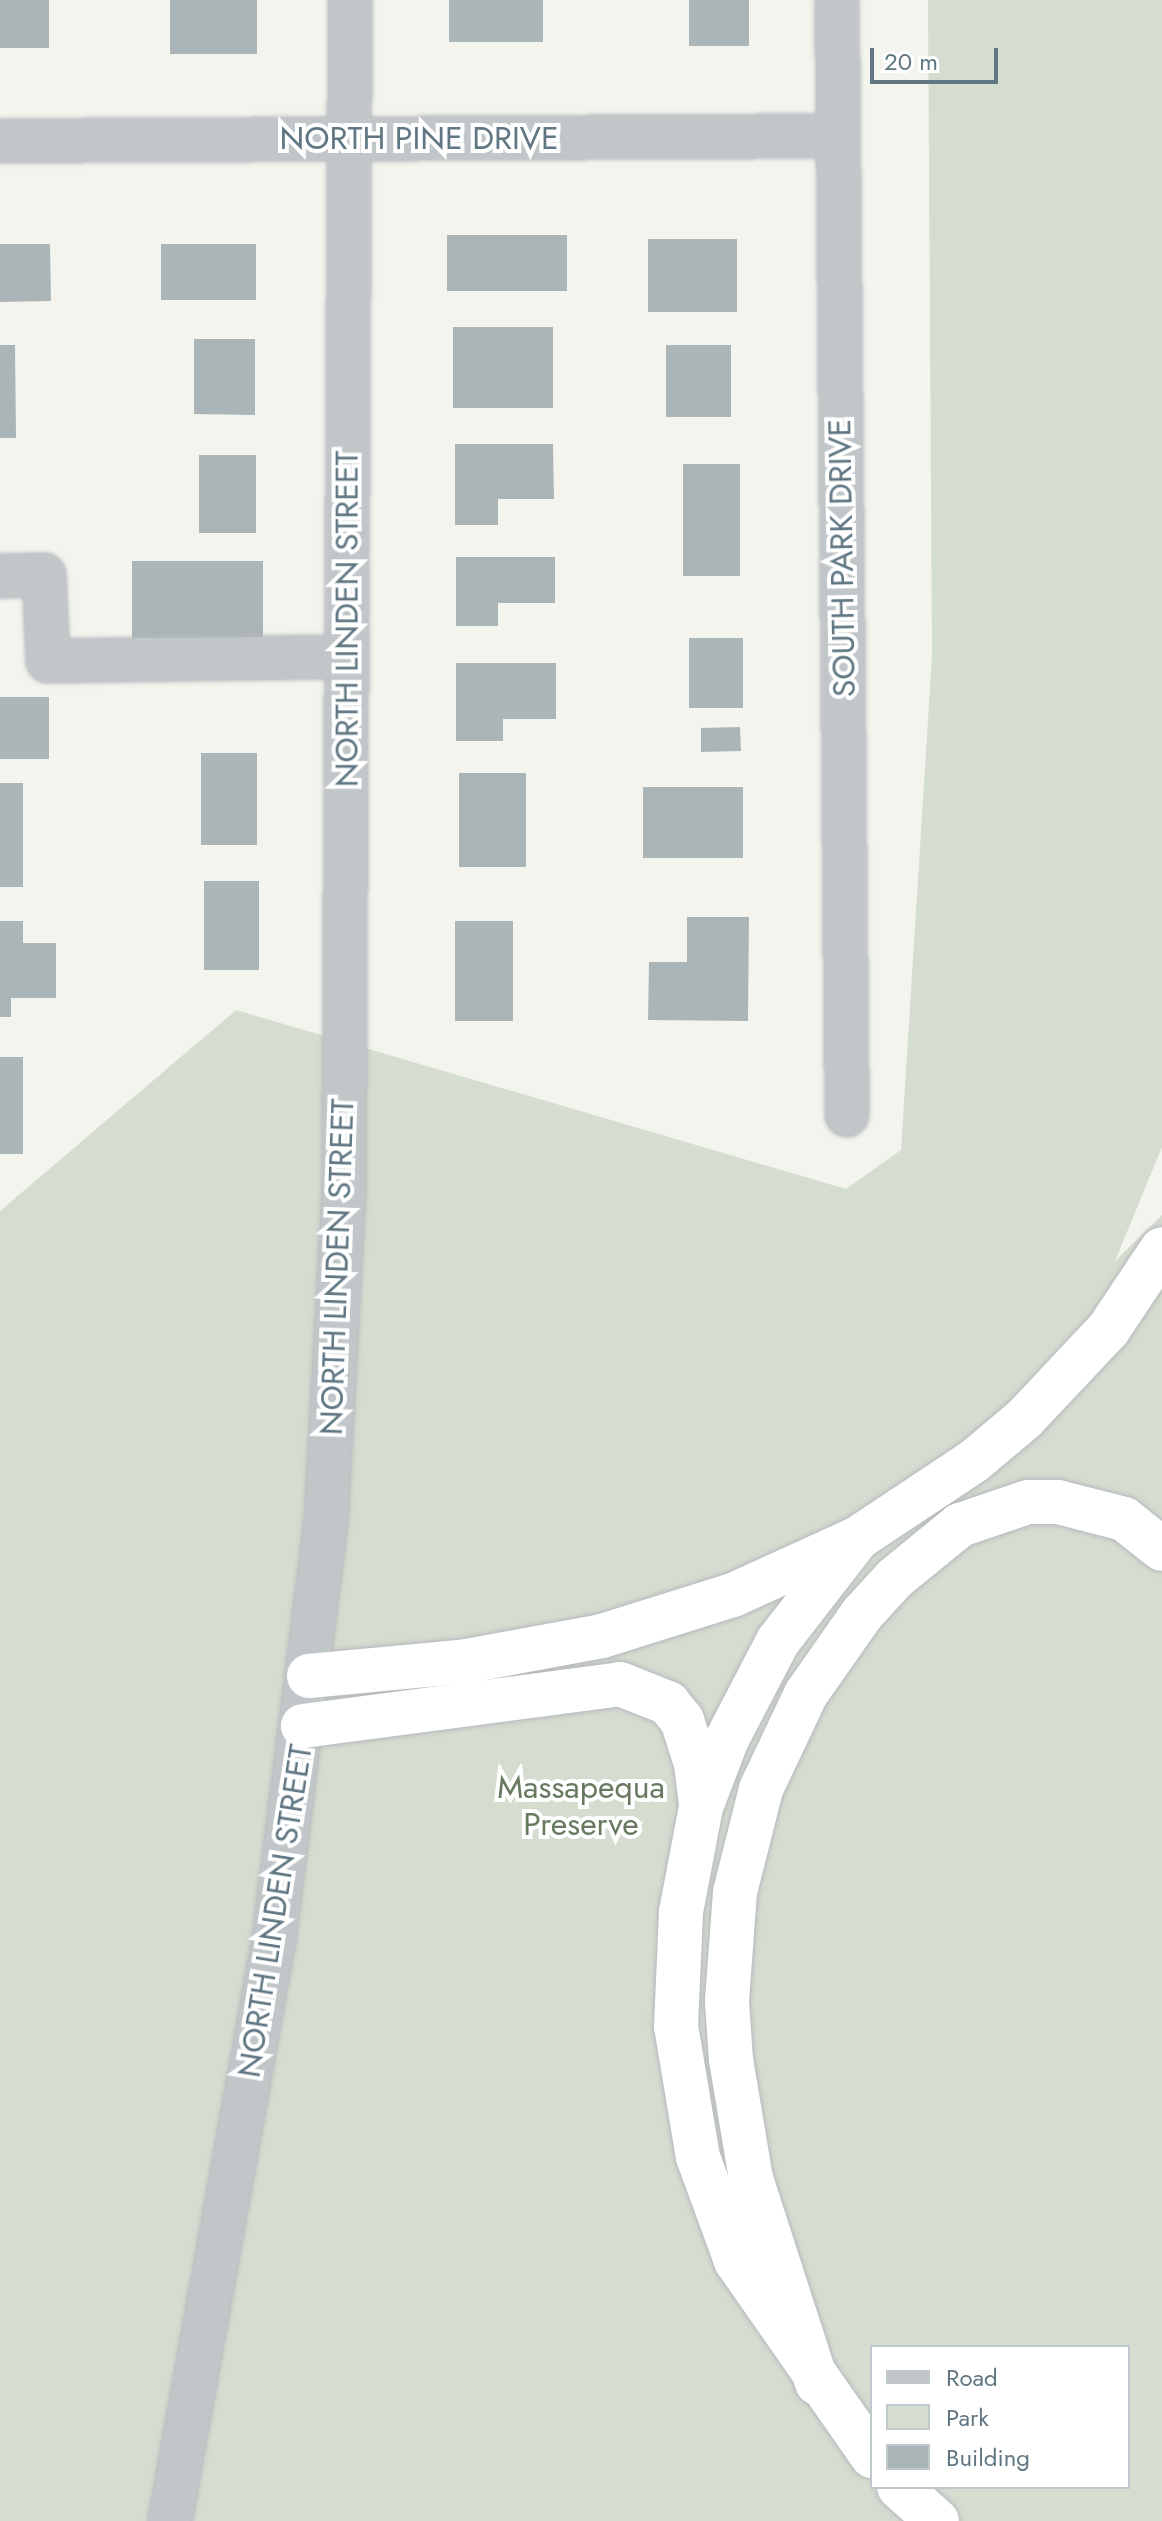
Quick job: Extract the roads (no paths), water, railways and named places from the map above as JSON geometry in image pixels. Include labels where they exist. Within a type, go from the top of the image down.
[{"type":"highway","points":[[309,1676],[480,1659],[602,1636],[733,1595],[858,1538],[974,1461],[1024,1419],[1108,1330],[1162,1249]]},
{"type":"highway","points":[[817,2383],[751,2179],[731,2060],[727,2001],[735,1892],[771,1763],[806,1694],[862,1614],[895,1578],[960,1525],[1028,1502],[1058,1502],[1090,1506],[1124,1519],[1162,1549]]},
{"type":"highway","points":[[858,1538],[778,1641],[727,1739],[701,1807],[676,1965],[684,2092],[698,2157],[736,2261],[817,2383],[870,2453]]},
{"type":"highway","points":[[303,1726],[620,1684],[668,1703],[682,1720],[696,1764],[701,1807]]},
{"type":"highway","points":[[901,2489],[937,2521]]},
{"type":"street","name":"NORTH LINDEN STREET","points":[[170,2521],[271,1954],[309,1676],[341,1303],[350,0]]},
{"type":"street","name":"SOUTH PARK DRIVE","points":[[837,0],[847,1115]]},
{"type":"street","name":"NORTH PINE DRIVE","points":[[0,141],[838,136]]},
{"type":"street","points":[[0,576],[44,575],[48,661],[347,657]]},
{"type":"park label","name":"Massapequa Preserve","points":[[581,1806]]}]
